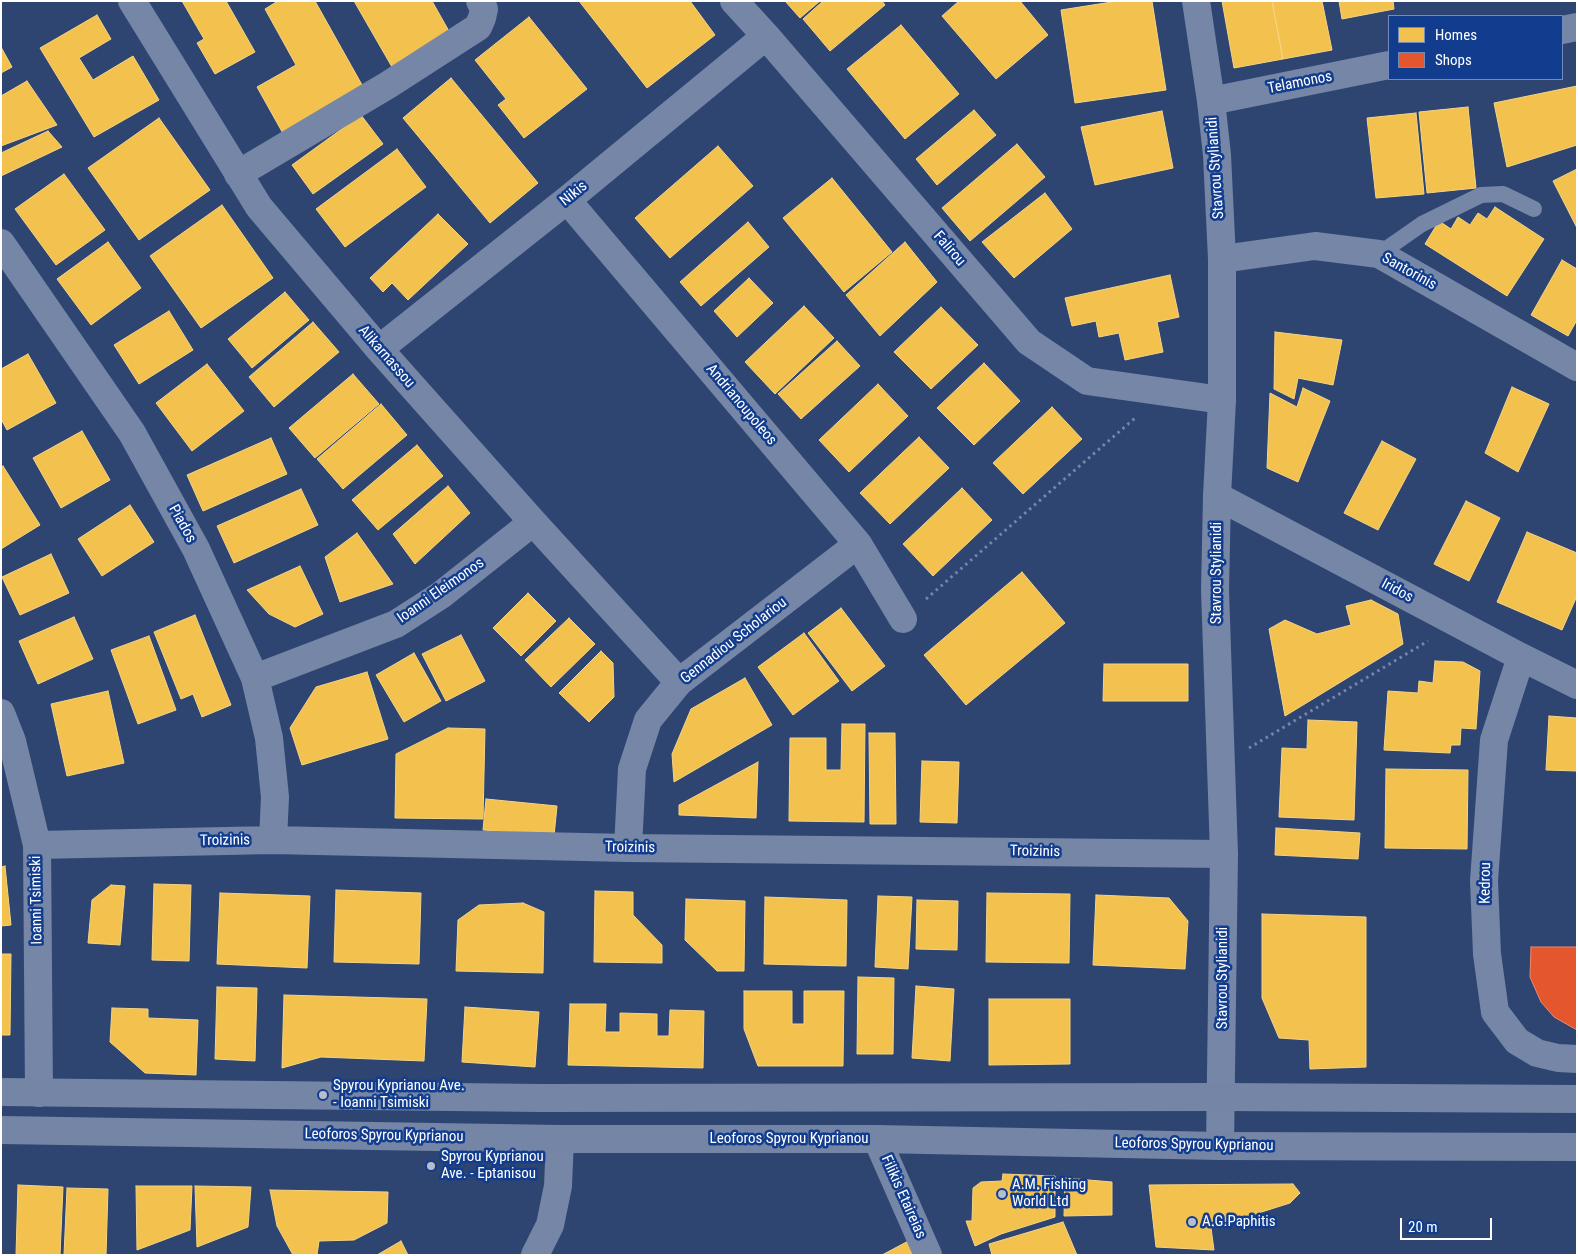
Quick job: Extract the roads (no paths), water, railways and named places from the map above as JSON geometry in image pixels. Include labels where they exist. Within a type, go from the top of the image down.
[{"type":"main road","points":[[1,1092],[542,1098],[1221,1097],[1577,1099]]},
{"type":"main road","name":"Leoforos Spyrou Kyprianou","points":[[1,1130],[560,1139],[877,1139],[1220,1146],[1577,1147]]},
{"type":"street","name":"Alikarnassou","points":[[132,1],[259,208],[379,349],[679,682]]},
{"type":"street","points":[[238,174],[388,85],[478,27],[484,8],[480,1]]},
{"type":"street","name":"Falirou","points":[[734,1],[1029,342],[1087,381],[1222,400]]},
{"type":"street","name":"Stavrou Stylianidi","points":[[1196,1],[1217,155],[1222,259],[1222,400],[1217,496],[1216,590],[1224,854],[1220,1146]]},
{"type":"street","points":[[1563,30],[1577,27]]},
{"type":"street","name":"Nikis","points":[[379,349],[567,200],[766,36]]},
{"type":"street","name":"Telamonos","points":[[1211,101],[1388,65]]},
{"type":"street","name":"Andrianoupoleos","points":[[567,200],[858,544],[903,619]]},
{"type":"street","name":"Piados","points":[[1,242],[132,433],[196,549],[256,678],[269,738],[275,797],[273,840]]},
{"type":"street","name":"Santorinis","points":[[1222,259],[1315,246],[1379,254],[1577,367]]},
{"type":"street","name":"Iridos","points":[[1217,496],[1457,624],[1577,685]]},
{"type":"street","name":"Ioanni Eleimonos","points":[[256,678],[396,624],[442,594],[533,522]]},
{"type":"street","name":"Gennadiou Scholariou","points":[[628,848],[632,769],[648,720],[679,682],[858,544]]},
{"type":"street","name":"Kedrou","points":[[1521,657],[1494,740],[1484,881],[1487,954],[1492,993],[1495,1012],[1517,1041],[1537,1053],[1558,1058],[1577,1059]]},
{"type":"street","name":"Ioanni Tsimiski","points":[[1,712],[12,742],[36,845],[39,1093]]},
{"type":"street","name":"Troizinis","points":[[36,845],[273,840],[628,848],[1224,854]]},
{"type":"street","points":[[535,1255],[550,1224],[558,1186],[560,1139]]},
{"type":"street","name":"Filikis Etaireias","points":[[877,1139],[928,1255]]},
{"type":"lane","points":[[1379,254],[1422,224],[1481,195],[1503,194],[1534,209]]},
{"type":"place","name":"Spyrou Kyprianou Ave. - Ioanni Tsimiski","points":[[323,1095]]},
{"type":"place","name":"Spyrou Kyprianou Ave. - Eptanisou","points":[[431,1166]]},
{"type":"place","name":"A.M. Fishing World Ltd","points":[[1002,1194]]},
{"type":"place","name":"A.G.Paphitis","points":[[1192,1222]]}]
